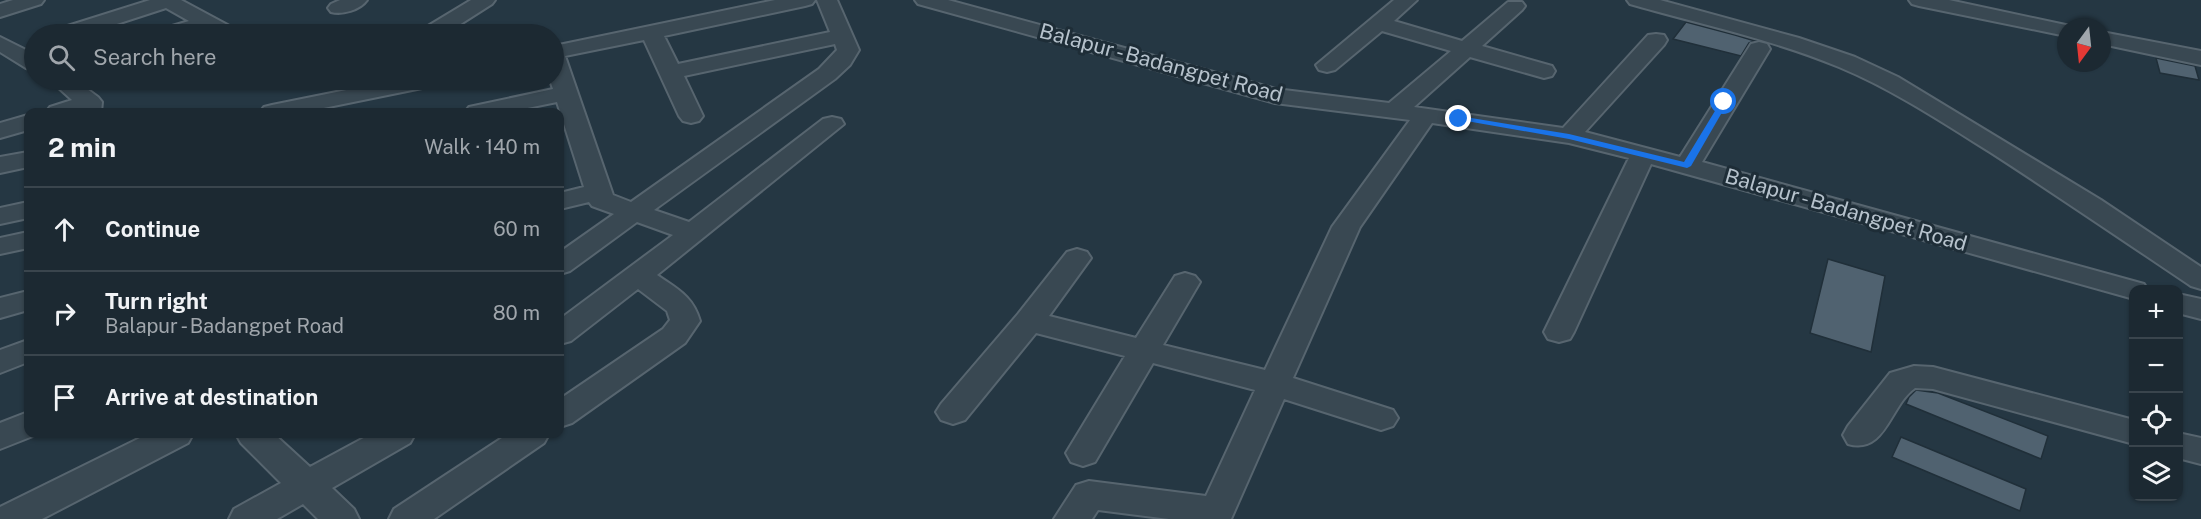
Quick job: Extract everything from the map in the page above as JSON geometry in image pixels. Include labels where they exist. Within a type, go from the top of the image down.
[{"type":"street","points":[[0,11],[34,0]]},
{"type":"street","points":[[96,24],[168,0],[210,24]]},
{"type":"street","points":[[447,24],[485,0]]},
{"type":"street","points":[[564,50],[805,0]]},
{"type":"street","points":[[564,262],[826,74],[842,60],[848,50],[827,0]]},
{"type":"street","name":"Balapur - Badangpet Road","points":[[925,0],[1235,87],[1275,96],[1396,110],[1569,136],[1687,166],[2129,289]]},
{"type":"street","points":[[1327,65],[1407,0]]},
{"type":"street","points":[[1637,0],[1791,43],[1847,62],[1890,82],[2092,206],[2201,280]]},
{"type":"street","points":[[1919,0],[2057,28]]},
{"type":"street","points":[[1396,110],[1515,6]]},
{"type":"street","points":[[201,24],[207,22]]},
{"type":"street","points":[[1378,22],[1544,71]]},
{"type":"street","points":[[652,33],[691,116]]},
{"type":"street","points":[[671,72],[842,36]]},
{"type":"street","points":[[1569,136],[1656,40]]},
{"type":"street","points":[[2111,40],[2201,58]]},
{"type":"street","points":[[1687,166],[1759,49]]},
{"type":"street","points":[[564,87],[569,135],[601,200],[693,233]]},
{"type":"street","points":[[72,90],[90,107]]},
{"type":"street","points":[[291,108],[379,90]]},
{"type":"street","points":[[496,108],[566,93]]},
{"type":"street","points":[[1072,519],[1089,495],[1215,515],[1346,227],[1375,190],[1426,115]]},
{"type":"street","points":[[0,131],[24,123]]},
{"type":"street","points":[[564,331],[832,124]]},
{"type":"street","points":[[1558,332],[1643,154]]},
{"type":"street","points":[[0,165],[24,161]]},
{"type":"street","points":[[564,200],[598,191]]},
{"type":"street","points":[[0,216],[24,211]]},
{"type":"street","points":[[0,246],[24,241]]},
{"type":"street","points":[[952,412],[1029,321],[1077,258]]},
{"type":"street","points":[[564,412],[674,336],[685,321],[681,307],[637,274]]},
{"type":"street","points":[[1083,453],[1185,282]]},
{"type":"street","points":[[0,308],[24,301]]},
{"type":"street","points":[[2183,304],[2201,309]]},
{"type":"street","points":[[1029,321],[1275,384],[1382,418]]},
{"type":"street","points":[[0,363],[24,353]]},
{"type":"street","points":[[1860,435],[1901,381],[1914,377],[1933,378],[2129,431]]},
{"type":"street","points":[[0,437],[24,426]]},
{"type":"street","points":[[10,519],[168,438]]},
{"type":"street","points":[[257,438],[341,519]]},
{"type":"street","points":[[247,519],[391,438]]},
{"type":"street","points":[[407,519],[526,438]]},
{"type":"street","points":[[2183,446],[2201,451]]},
{"type":"building","points":[[1686,22],[1755,41],[1749,43],[1741,56],[1673,39]]},
{"type":"building","points":[[2156,58],[2195,66],[2199,80],[2160,73]]},
{"type":"building","points":[[1828,259],[1885,276],[1871,352],[1810,333]]},
{"type":"building","points":[[1916,390],[1938,393],[2048,436],[2041,459],[1906,404]]},
{"type":"building","points":[[1901,437],[2026,489],[2020,511],[1892,457]]},
{"type":"route","points":[[1459,119],[1569,136],[1687,166],[1724,102]]}]
